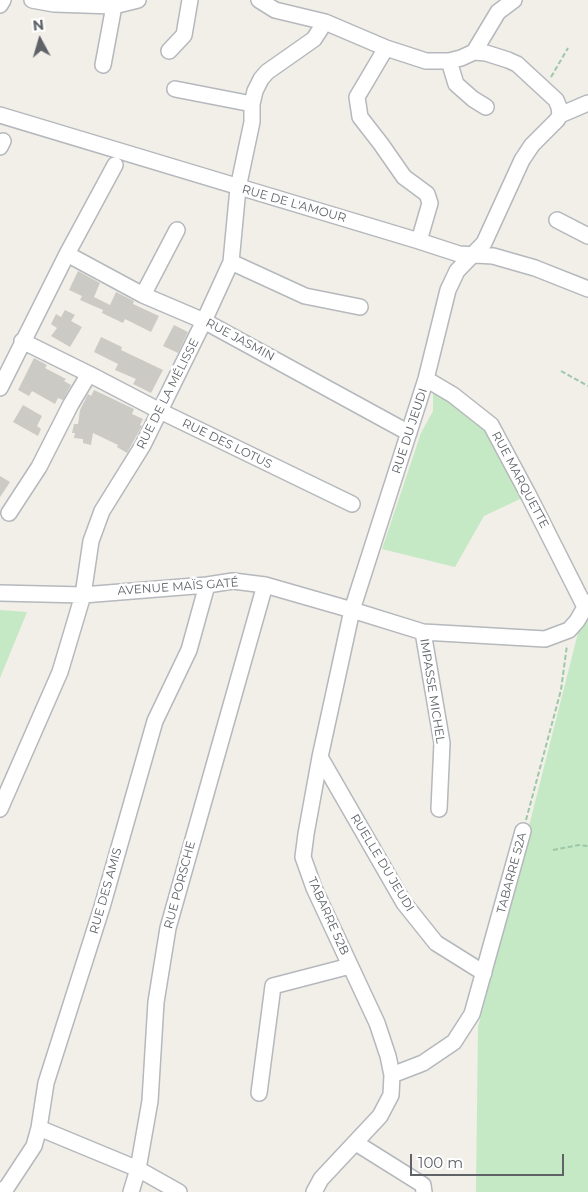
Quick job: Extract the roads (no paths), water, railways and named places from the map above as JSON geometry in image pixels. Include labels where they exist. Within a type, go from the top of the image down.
[{"type":"street","points":[[0,5],[3,0]]},
{"type":"street","points":[[32,0],[54,4],[114,6],[138,0]]},
{"type":"street","points":[[168,50],[184,35],[190,0]]},
{"type":"street","points":[[260,0],[275,10],[325,22],[386,48],[426,61],[449,61],[474,52],[517,64],[556,100],[560,115],[588,103]]},
{"type":"street","points":[[474,52],[498,12],[514,0]]},
{"type":"street","points":[[103,65],[114,6]]},
{"type":"street","name":"RUE DE LA MÉLISSE","points":[[0,809],[60,672],[83,594],[91,541],[102,511],[160,412],[231,262],[238,188],[252,122],[252,104],[255,91],[261,78],[267,72],[314,39],[325,22]]},
{"type":"street","points":[[386,48],[357,97],[360,117],[404,177],[427,194],[430,203],[419,241]]},
{"type":"street","points":[[449,61],[456,84],[486,107]]},
{"type":"street","points":[[174,89],[252,104]]},
{"type":"street","name":"RUE DE L'AMOUR","points":[[0,115],[419,241],[448,252],[493,256],[535,268],[588,289]]},
{"type":"street","name":"RUE DU JEUDI","points":[[352,610],[426,379],[448,290],[457,271],[484,243],[522,160],[532,145],[560,115]]},
{"type":"street","points":[[0,388],[67,254],[115,166]]},
{"type":"street","points":[[557,220],[588,236]]},
{"type":"street","points":[[143,295],[177,230]]},
{"type":"street","name":"RUE JASMIN","points":[[67,254],[143,295],[204,321],[409,433]]},
{"type":"street","points":[[231,262],[305,296],[360,307]]},
{"type":"street","name":"RUE DES LOTUS","points":[[22,341],[160,412],[352,504]]},
{"type":"street","points":[[9,513],[39,467],[71,404],[89,374]]},
{"type":"street","name":"RUE MARQUETTE","points":[[426,379],[453,395],[491,424],[586,605]]},
{"type":"street","name":"AVENUE MAÏS GATÉ","points":[[0,593],[83,594],[207,585],[233,581],[265,586],[423,632],[545,639],[569,630],[577,621],[586,605]]},
{"type":"street","name":"RUE DES AMIS","points":[[0,1192],[7,1187],[34,1146],[39,1128],[46,1083],[102,908],[155,722],[190,650],[207,585]]},
{"type":"street","name":"RUE PORSCHE","points":[[131,1192],[138,1169],[150,1101],[156,1002],[168,928],[265,586]]},
{"type":"street","name":"TABARRE 52B","points":[[314,1192],[321,1179],[380,1116],[391,1095],[392,1075],[377,1023],[314,888],[304,857],[306,834],[320,758],[352,610]]},
{"type":"street","name":"IMPASSE MICHEL","points":[[423,632],[442,743],[439,809]]},
{"type":"street","name":"RUELLE DU JEUDI","points":[[320,758],[404,903],[436,943],[484,974]]},
{"type":"street","name":"TABARRE 52A","points":[[392,1075],[423,1063],[454,1042],[472,1014],[523,831]]},
{"type":"street","points":[[259,1093],[273,986],[350,966]]},
{"type":"street","points":[[39,1128],[138,1169],[179,1192]]},
{"type":"street","points":[[356,1143],[423,1185],[424,1192]]}]
